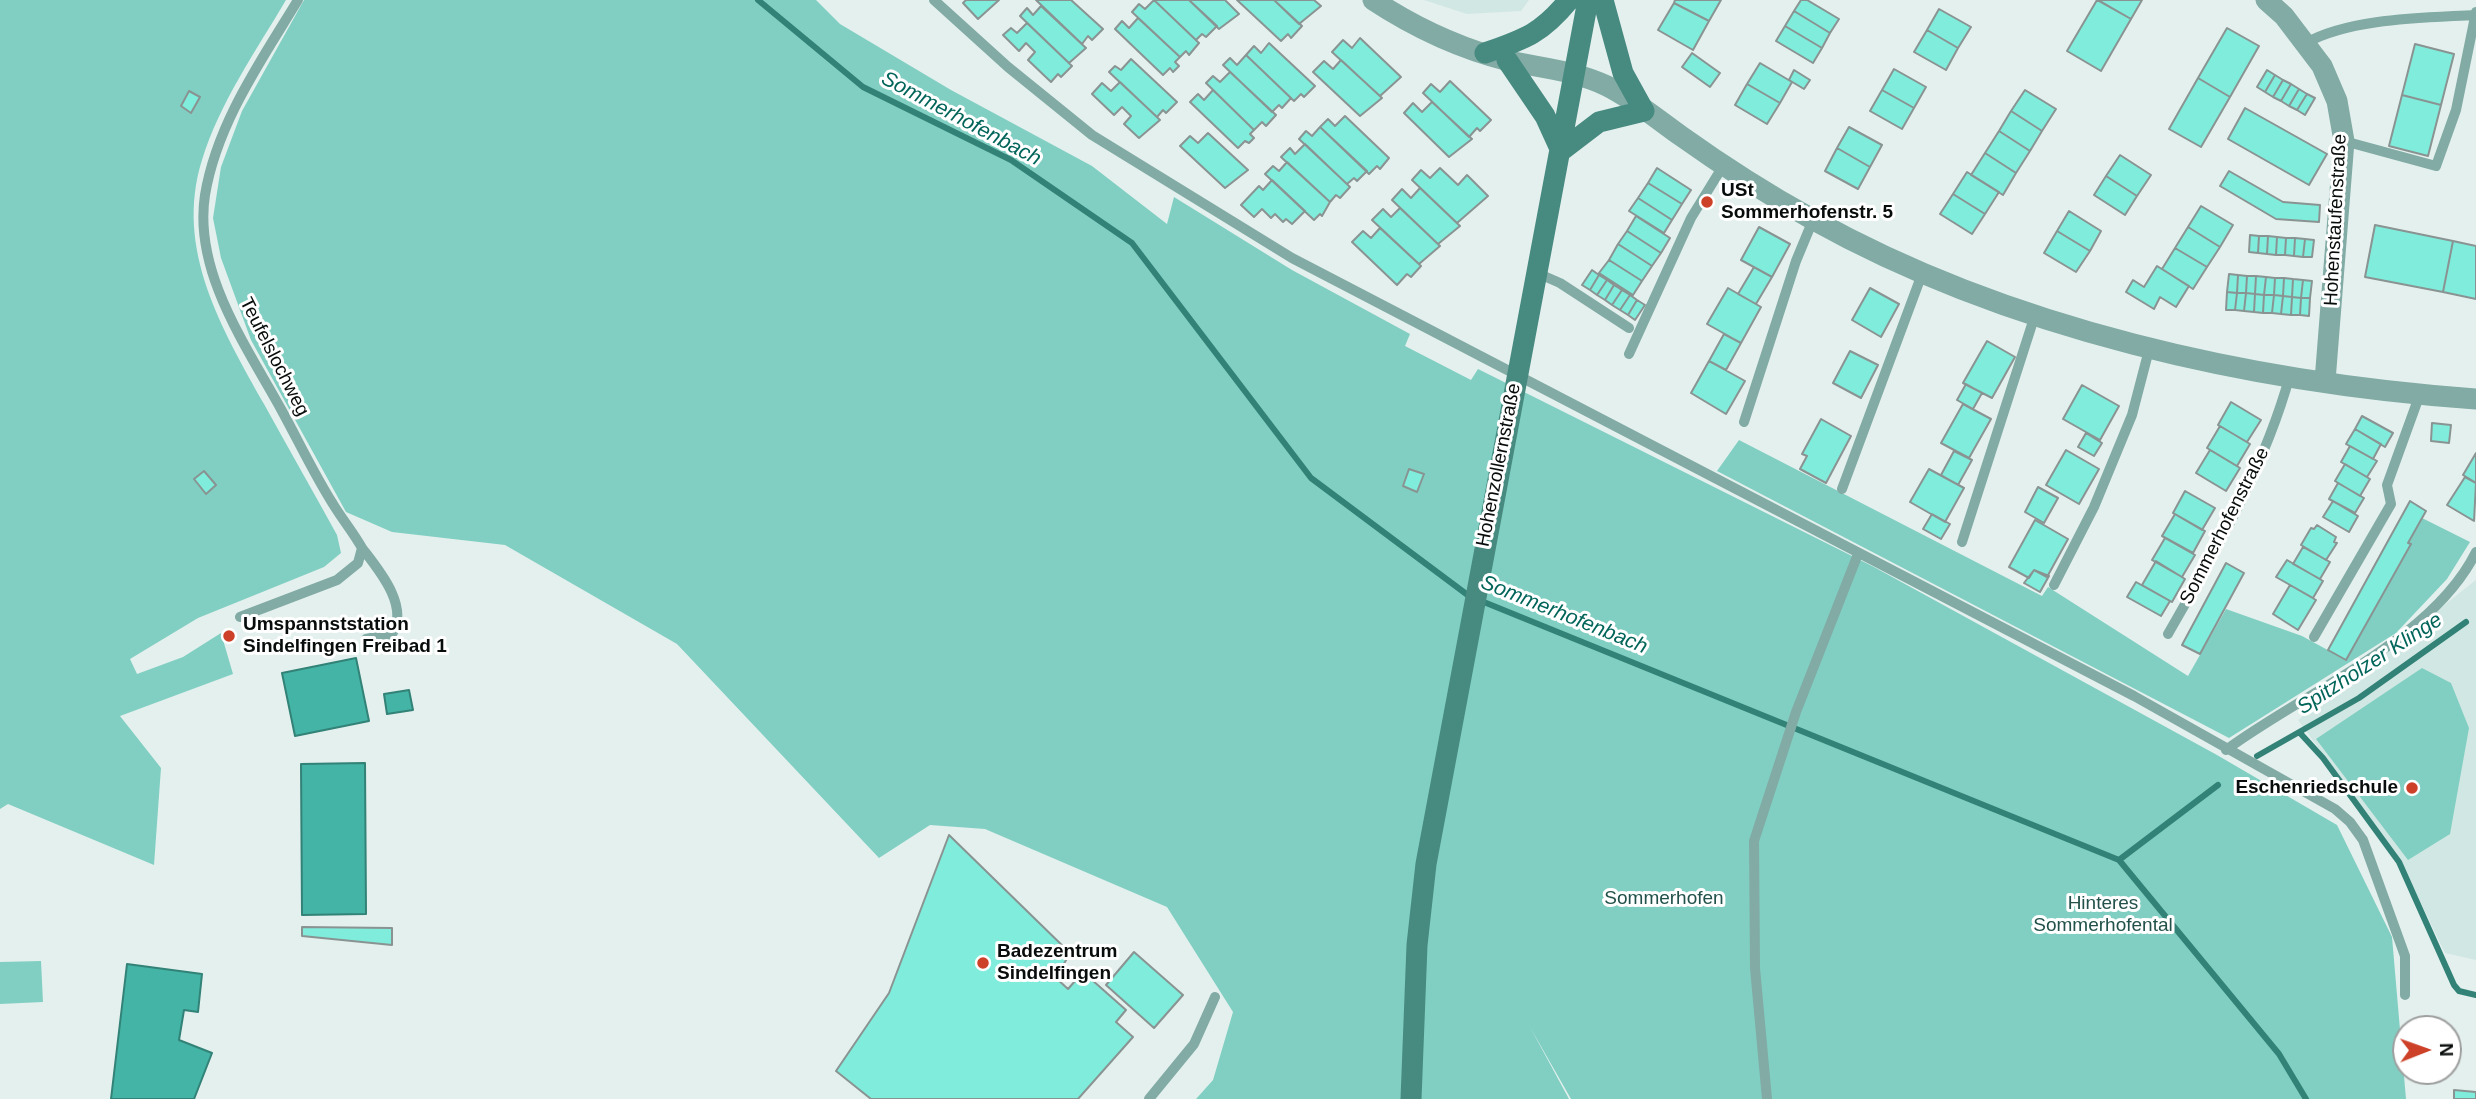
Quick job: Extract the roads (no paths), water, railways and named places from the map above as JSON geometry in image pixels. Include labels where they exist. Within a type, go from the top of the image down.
[{"type":"street","points":[[1373,0],[1442,38],[1507,60],[1575,74],[1624,94],[1723,166],[1813,220],[1922,274],[2035,315],[2211,361],[2325,381],[2476,399]]},
{"type":"street","points":[[1485,53],[1529,37],[1547,26],[1569,0]]},
{"type":"street","name":"Hohenzollernstraße","points":[[1411,1099],[1417,945],[1426,864],[1588,0]]},
{"type":"street","points":[[1603,0],[1623,73],[1644,111]]},
{"type":"street","name":"Hohenstaufenstraße","points":[[2266,0],[2305,43],[2330,85],[2344,141],[2325,381]]},
{"type":"street","points":[[1507,60],[1545,116],[1561,151],[1599,122],[1644,111]]},
{"type":"lane","name":"Teufelslochweg","points":[[298,0],[239,98],[222,137],[205,194],[204,230],[212,271],[234,325],[333,506],[385,578],[395,602],[398,619],[393,634],[366,639]]},
{"type":"lane","points":[[934,0],[1092,135],[1292,258],[2134,696],[2335,809],[2350,822],[2363,840],[2405,956],[2405,995]]},
{"type":"lane","points":[[2305,43],[2323,33],[2412,18],[2476,14],[2456,110],[2436,166],[2344,141]]},
{"type":"lane","points":[[1629,354],[1691,218],[1723,166]]},
{"type":"lane","points":[[1744,422],[1796,261],[1813,220]]},
{"type":"lane","points":[[1537,273],[1560,283],[1629,328]]},
{"type":"lane","points":[[1842,489],[1922,274]]},
{"type":"lane","points":[[1962,542],[2035,315]]},
{"type":"lane","points":[[2054,585],[2094,507],[2132,415],[2150,346]]},
{"type":"lane","name":"Sommerhofenstraße","points":[[2168,634],[2227,531],[2251,482],[2276,425],[2290,375]]},
{"type":"lane","points":[[2314,637],[2391,504],[2387,485],[2420,394]]},
{"type":"lane","points":[[240,617],[337,580],[358,563],[362,548]]},
{"type":"lane","points":[[2226,750],[2259,726],[2404,636],[2464,574],[2476,552]]},
{"type":"lane","points":[[1767,1099],[1755,968],[1754,841],[1796,712],[1858,554]]},
{"type":"lane","points":[[1149,1099],[1194,1044],[1215,997]]},
{"type":"waterway","name":"Sommerhofenbach","points":[[758,0],[863,87],[1011,160],[1132,243],[1311,478],[1469,596],[2119,860],[2279,1054],[2306,1099]]},
{"type":"waterway","name":"Spitzholzer Klinge","points":[[2257,756],[2359,698],[2466,622]]},
{"type":"waterway","points":[[2300,733],[2323,758],[2399,862],[2454,985],[2459,991],[2476,995]]},
{"type":"waterway","points":[[2119,860],[2218,785]]},
{"type":"place","name":"USt Sommerhofenstr. 5","points":[[1707,202]]},
{"type":"place","name":"Umspannststation Sindelfingen Freibad 1","points":[[229,636]]},
{"type":"place","name":"Eschenriedschule","points":[[2412,788]]},
{"type":"place","name":"Badezentrum Sindelfingen","points":[[983,963]]},
{"type":"park label","name":"Sommerhofen","points":[[1664,899]]},
{"type":"park label","name":"Hinteres Sommerhofental","points":[[2103,915]]}]
